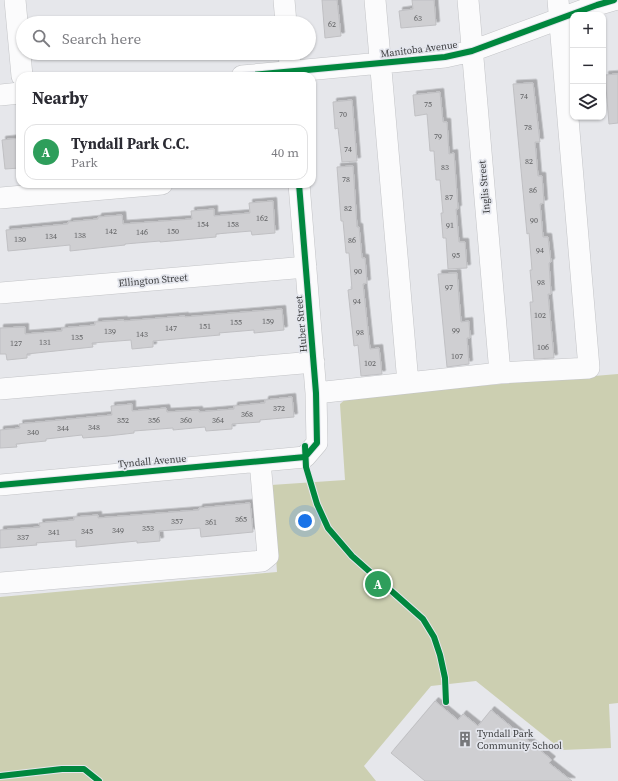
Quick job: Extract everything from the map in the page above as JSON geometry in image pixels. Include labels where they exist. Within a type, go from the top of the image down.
[{"type":"street","points":[[0,1],[7,0]]},
{"type":"street","points":[[14,0],[16,19]]},
{"type":"street","points":[[284,0],[285,16]]},
{"type":"street","points":[[375,0],[408,383]]},
{"type":"street","name":"Inglis Street","points":[[468,0],[500,373]]},
{"type":"street","name":"Manitoba Avenue","points":[[263,72],[290,67],[381,64],[445,57],[472,51],[559,9],[614,0]]},
{"type":"street","points":[[316,393],[500,373],[588,368],[559,9]]},
{"type":"street","points":[[20,60],[22,72]]},
{"type":"street","points":[[0,95],[16,93]]},
{"type":"street","points":[[0,198],[116,188]]},
{"type":"street","name":"Huber Street","points":[[299,188],[316,393],[317,443],[305,457]]},
{"type":"street","name":"Ellington Street","points":[[0,293],[306,267]]},
{"type":"street","points":[[0,389],[314,362]]},
{"type":"street","name":"Tyndall Avenue","points":[[0,485],[305,457]]},
{"type":"street","points":[[0,583],[262,561],[268,556],[260,461]]},
{"type":"green space","points":[[618,374],[618,703],[609,704],[611,748],[562,750],[476,681],[431,686],[364,766],[376,781],[0,781],[0,597],[277,572],[271,485],[345,480],[340,404],[348,397]]},
{"type":"building","points":[[322,0],[337,0],[341,36],[325,38]]},
{"type":"building","points":[[412,0],[434,0],[436,25],[401,28],[399,11],[413,9]]},
{"type":"building","points":[[618,74],[618,123],[609,124],[606,75]]},
{"type":"building","points":[[533,83],[540,142],[535,142],[538,176],[542,176],[544,203],[540,204],[543,237],[548,237],[551,262],[549,263],[551,294],[548,294],[554,358],[534,359],[530,302],[533,302],[530,270],[532,270],[529,233],[527,234],[513,84]]},
{"type":"building","points":[[440,92],[443,122],[447,122],[449,154],[454,153],[459,242],[465,242],[467,268],[448,269],[446,238],[443,238],[441,213],[443,213],[440,180],[436,180],[434,151],[430,151],[427,114],[415,116],[413,95]]},
{"type":"building","points":[[352,100],[357,161],[342,162],[338,128],[335,129],[333,102]]},
{"type":"building","points":[[16,138],[16,168],[5,169],[2,140]]},
{"type":"building","points":[[353,166],[357,227],[359,227],[362,258],[365,258],[367,283],[363,284],[370,349],[379,348],[382,374],[361,376],[358,345],[354,346],[348,290],[352,289],[349,253],[346,253],[343,221],[341,221],[337,167]]},
{"type":"building","points":[[273,201],[275,233],[252,235],[251,231],[216,234],[216,237],[125,244],[70,251],[70,245],[8,251],[6,230],[68,224],[68,222],[98,219],[98,217],[122,215],[123,224],[192,219],[191,211],[214,209],[214,216],[250,213],[249,203]]},
{"type":"building","points":[[457,273],[461,322],[469,321],[470,338],[467,338],[469,364],[447,367],[438,274]]},
{"type":"building","points":[[282,309],[284,330],[254,333],[254,330],[219,333],[220,335],[153,341],[153,347],[132,349],[131,340],[92,343],[93,347],[27,354],[27,358],[7,360],[6,354],[0,354],[0,328],[25,327],[25,334],[62,331],[62,328],[95,325],[95,322],[185,317]]},
{"type":"building","points":[[292,397],[294,417],[232,424],[232,429],[206,431],[205,427],[173,430],[173,428],[134,431],[134,433],[83,438],[82,435],[46,439],[46,441],[16,444],[17,447],[0,448],[0,430],[20,428],[19,424],[112,415],[111,406],[132,404],[132,411],[166,408],[167,412],[199,410],[199,412],[234,409],[234,406],[265,403],[265,400]]},
{"type":"building","points":[[250,503],[253,532],[201,537],[200,528],[159,531],[160,541],[137,543],[137,541],[76,547],[76,540],[36,543],[37,545],[0,548],[0,530],[40,527],[39,523],[74,520],[74,517],[98,515],[98,518],[199,510],[199,508]]},
{"type":"building","name":"Tyndall Park Community School","points":[[435,701],[458,720],[463,714],[478,726],[491,710],[552,760],[549,763],[572,781],[425,781],[391,753]]},
{"type":"cycle path","points":[[285,72],[445,57],[472,51],[614,0]]},
{"type":"cycle path","points":[[0,485],[305,457],[317,443],[316,393],[299,188]]},
{"type":"cycle path","points":[[305,446],[306,467],[317,504],[328,528],[352,556],[423,619],[434,637],[445,678],[446,702]]},
{"type":"cycle path","points":[[0,776],[62,769],[84,769],[99,781]]},
{"type":"place","name":"Tyndall Park C.C.","points":[[378,584]]},
{"type":"place","name":"Tyndall Park Community School","points":[[465,739]]}]
